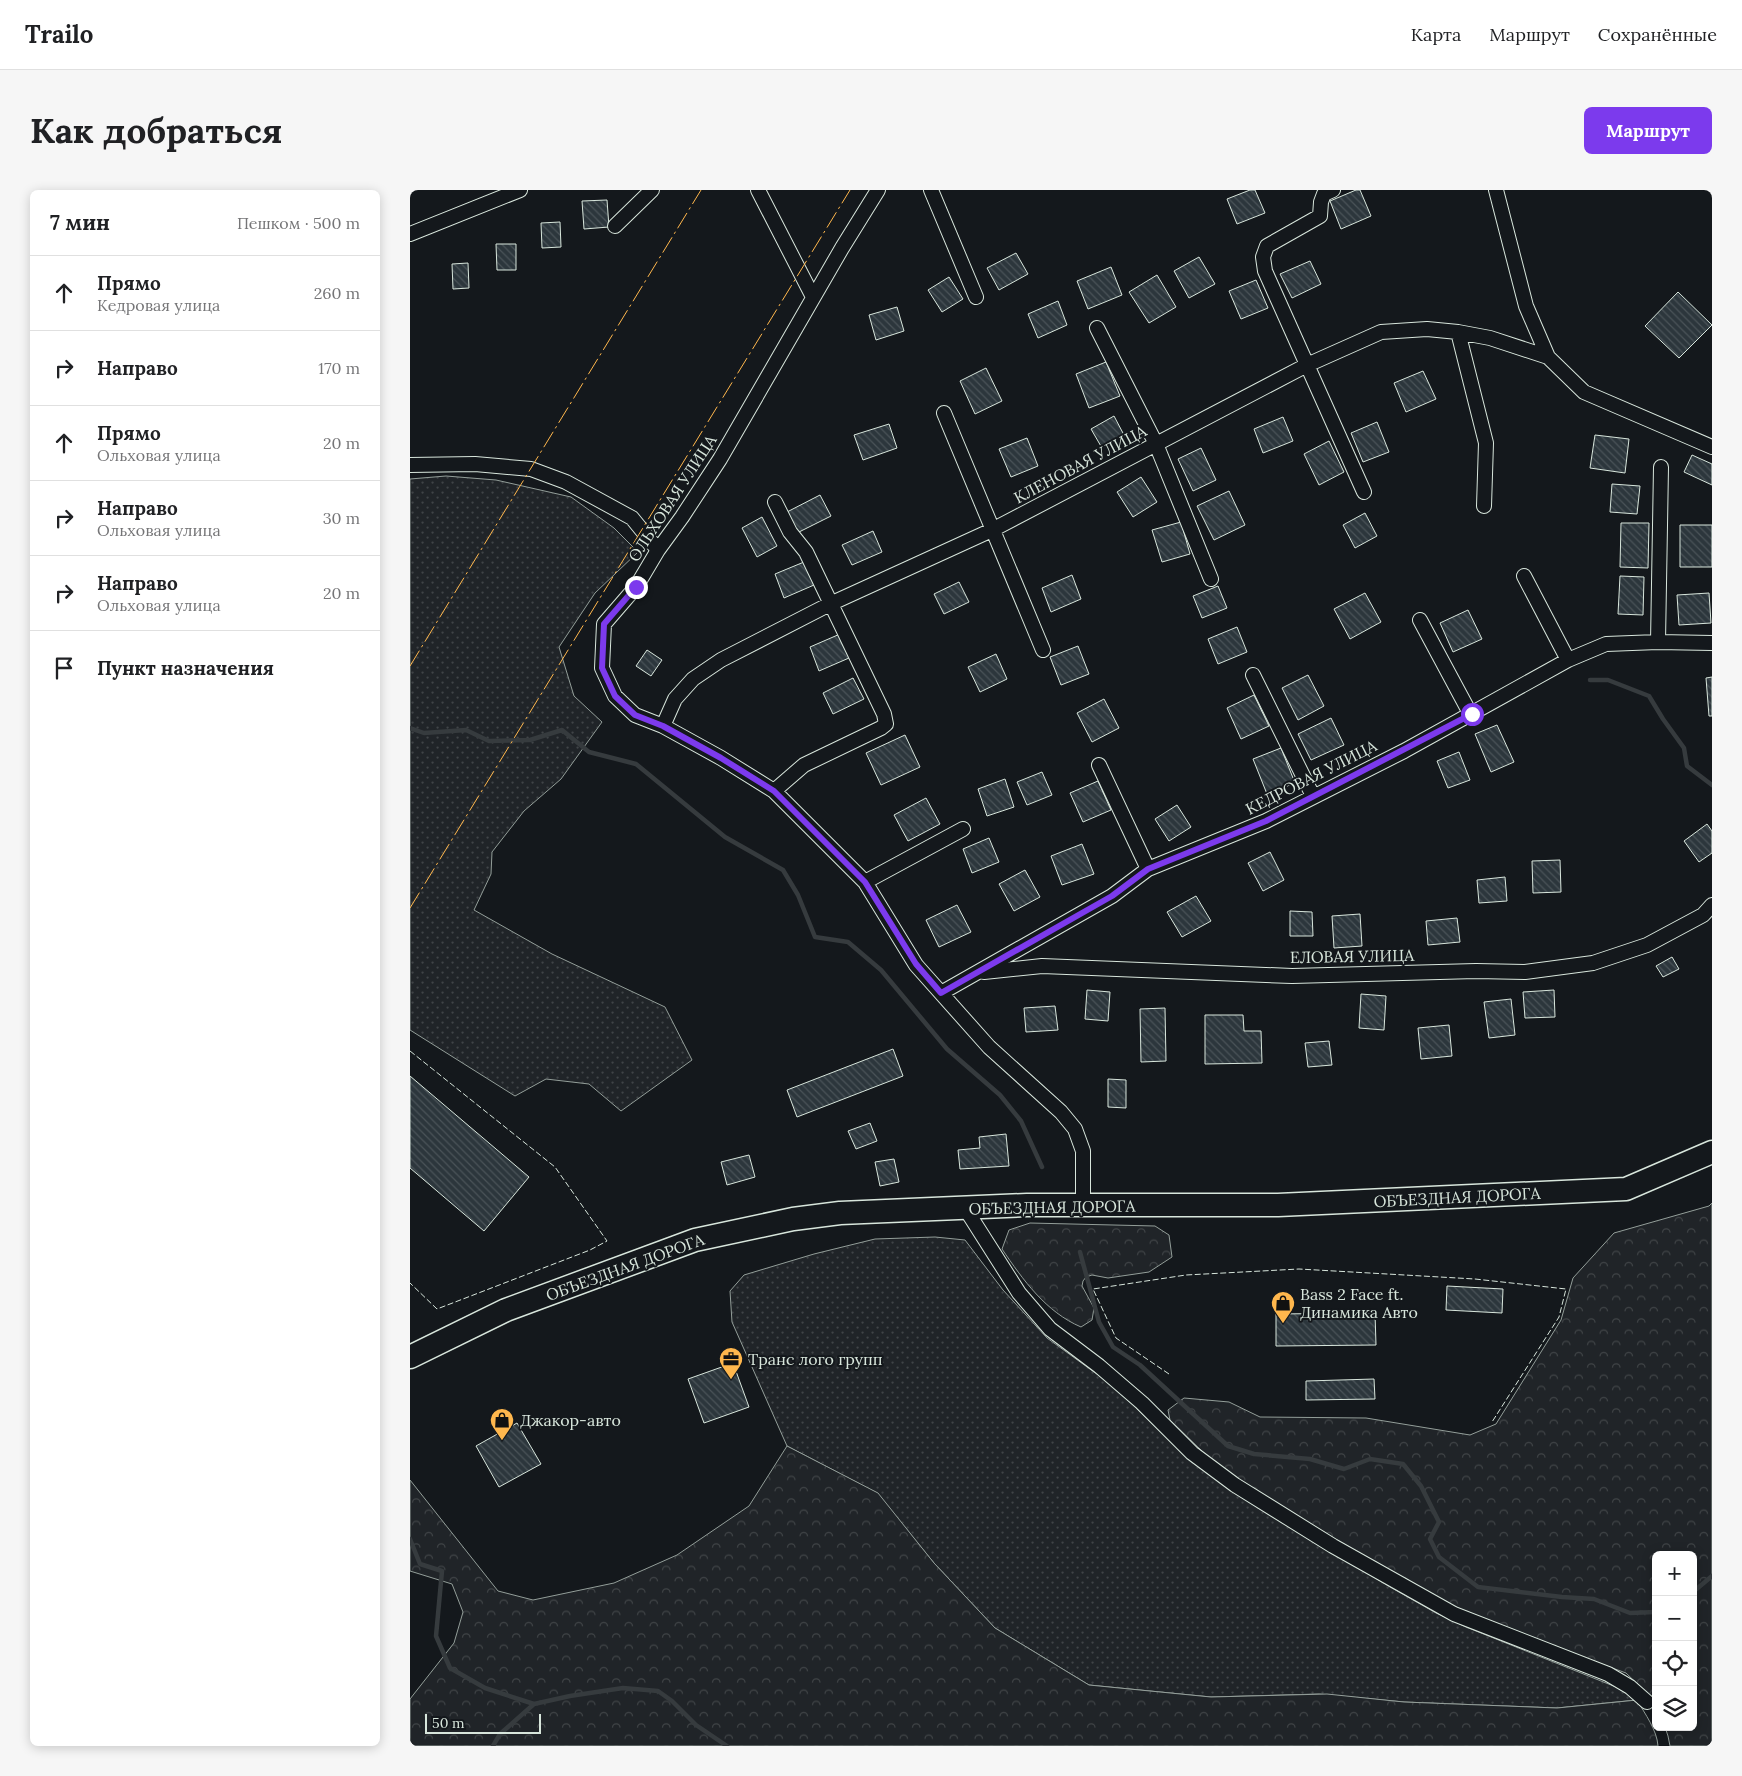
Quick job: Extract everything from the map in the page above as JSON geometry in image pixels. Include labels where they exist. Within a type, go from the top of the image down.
[{"type":"main road","name":"ОБЪЕЗДНАЯ ДОРОГА","points":[[410,1357],[506,1310],[695,1240],[793,1219],[840,1213],[1027,1205],[1278,1205],[1626,1189],[1712,1152]]},
{"type":"street","points":[[410,234],[520,190]]},
{"type":"street","points":[[614,226],[652,190]]},
{"type":"street","points":[[758,190],[813,297]]},
{"type":"street","name":"ОЛЬХОВАЯ УЛИЦА","points":[[878,190],[813,297],[720,459],[658,550],[636,587],[604,624],[602,668],[615,696],[635,715],[663,726],[721,758],[774,791],[865,882],[916,964],[989,1047],[1061,1112],[1075,1129],[1083,1151],[1083,1205]]},
{"type":"street","points":[[931,190],[976,297]]},
{"type":"street","points":[[1333,190],[1324,194],[1321,202],[1320,216],[1267,246],[1263,257],[1265,271],[1364,492]]},
{"type":"street","points":[[1496,190],[1526,306],[1548,358],[1584,392],[1712,447]]},
{"type":"street","points":[[1097,328],[1156,444],[1211,579]]},
{"type":"street","name":"КЛЕНОВАЯ УЛИЦА","points":[[663,726],[675,699],[693,679],[721,660],[830,604],[992,530],[1307,366],[1381,332],[1427,329],[1458,332],[1490,338],[1548,358]]},
{"type":"street","points":[[1458,332],[1486,443],[1484,506]]},
{"type":"street","points":[[944,414],[1043,650]]},
{"type":"street","points":[[410,465],[475,464],[531,469],[566,482],[632,518],[658,550]]},
{"type":"street","points":[[1658,642],[1661,467]]},
{"type":"street","points":[[774,791],[804,765],[886,724],[884,714],[806,552],[790,532],[775,502]]},
{"type":"street","points":[[1524,576],[1568,660]]},
{"type":"street","points":[[1420,620],[1472,714]]},
{"type":"street","name":"КЕДРОВАЯ УЛИЦА","points":[[941,993],[1112,896],[1148,869],[1266,821],[1472,714],[1568,660],[1606,644],[1658,642],[1712,644]]},
{"type":"street","points":[[1252,675],[1313,796]]},
{"type":"street","points":[[1099,765],[1148,869]]},
{"type":"street","points":[[865,882],[963,829]]},
{"type":"street","name":"ЕЛОВАЯ УЛИЦА","points":[[977,973],[1042,966],[1292,976],[1476,971],[1525,972],[1593,963],[1647,946],[1703,915],[1712,905]]},
{"type":"street","points":[[965,1208],[1019,1293],[1050,1328],[1099,1366],[1142,1403],[1192,1453],[1235,1485],[1333,1546],[1454,1614],[1608,1674],[1630,1687],[1647,1702]]},
{"type":"green space","points":[[446,476],[496,480],[571,497],[614,528],[638,552],[595,593],[559,647],[574,696],[602,722],[561,779],[524,811],[492,852],[491,874],[474,910],[552,954],[665,1007],[692,1060],[621,1111],[589,1084],[546,1079],[515,1096],[410,1030],[410,479]]},
{"type":"green space","points":[[1712,1203],[1712,1746],[1670,1746],[1666,1731],[1697,1731],[1697,1551],[1652,1551],[1652,1698],[1626,1673],[1463,1613],[1351,1550],[1248,1487],[1206,1455],[1170,1420],[1168,1410],[1184,1398],[1229,1402],[1260,1417],[1366,1418],[1470,1435],[1496,1424],[1561,1320],[1573,1278],[1614,1233],[1709,1206]]},
{"type":"green space","points":[[1030,1223],[1155,1226],[1169,1235],[1172,1257],[1149,1272],[1108,1278],[1092,1275],[1086,1277],[1082,1286],[1094,1308],[1092,1320],[1081,1327],[1068,1321],[1046,1304],[1018,1272],[1002,1249],[1009,1230]]},
{"type":"green space","points":[[935,1237],[965,1240],[1003,1290],[1047,1338],[1112,1385],[1188,1458],[1265,1510],[1436,1613],[1466,1627],[1616,1687],[1637,1700],[1557,1708],[1404,1702],[1319,1694],[1211,1697],[1089,1685],[995,1628],[934,1563],[877,1493],[787,1446],[732,1322],[730,1291],[744,1275],[814,1254],[875,1239]]},
{"type":"green space","points":[[787,1446],[878,1493],[934,1563],[995,1628],[1089,1685],[1211,1697],[1327,1694],[1404,1702],[1557,1708],[1637,1700],[1652,1726],[1658,1746],[410,1746],[410,1699],[454,1643],[463,1612],[452,1584],[410,1571],[410,1480],[498,1591],[533,1600],[614,1583],[677,1555],[749,1506]]},
{"type":"building","points":[[1250,190],[1255,190],[1265,213],[1237,224],[1227,199]]},
{"type":"building","points":[[1360,190],[1371,216],[1341,229],[1330,201]]},
{"type":"building","points":[[607,200],[609,227],[584,229],[582,201]]},
{"type":"building","points":[[560,222],[561,247],[542,248],[541,223]]},
{"type":"building","points":[[496,244],[516,244],[516,270],[497,270]]},
{"type":"building","points":[[1016,253],[1028,274],[999,290],[987,268]]},
{"type":"building","points":[[1199,257],[1215,284],[1189,298],[1174,271]]},
{"type":"building","points":[[1310,261],[1321,284],[1292,298],[1280,274]]},
{"type":"building","points":[[468,263],[469,288],[453,289],[452,264]]},
{"type":"building","points":[[1111,267],[1122,295],[1088,309],[1077,281]]},
{"type":"building","points":[[1157,275],[1176,307],[1149,323],[1129,292]]},
{"type":"building","points":[[949,277],[963,299],[942,312],[928,290]]},
{"type":"building","points":[[1256,280],[1268,308],[1241,319],[1229,291]]},
{"type":"building","points":[[1678,292],[1712,325],[1679,358],[1645,326]]},
{"type":"building","points":[[1058,301],[1067,325],[1038,338],[1028,314]]},
{"type":"building","points":[[897,307],[904,331],[876,340],[869,315]]},
{"type":"building","points":[[1106,362],[1120,396],[1089,408],[1076,374]]},
{"type":"building","points":[[986,368],[1002,401],[975,414],[960,381]]},
{"type":"building","points":[[1423,371],[1436,399],[1406,412],[1394,383]]},
{"type":"building","points":[[1114,416],[1124,435],[1102,448],[1091,429]]},
{"type":"building","points":[[1283,417],[1293,441],[1263,453],[1254,429]]},
{"type":"building","points":[[1377,422],[1389,452],[1363,462],[1351,433]]},
{"type":"building","points":[[889,424],[897,448],[863,460],[854,435]]},
{"type":"building","points":[[1595,435],[1629,439],[1625,473],[1590,468]]},
{"type":"building","points":[[1027,438],[1038,466],[1011,477],[999,449]]},
{"type":"building","points":[[1329,441],[1344,472],[1319,485],[1304,454]]},
{"type":"building","points":[[1201,448],[1216,480],[1193,491],[1178,459]]},
{"type":"building","points":[[1692,455],[1712,464],[1712,485],[1684,472]]},
{"type":"building","points":[[1141,477],[1157,502],[1133,517],[1117,492]]},
{"type":"building","points":[[1612,484],[1640,486],[1637,514],[1610,512]]},
{"type":"building","points":[[1229,491],[1245,525],[1214,540],[1197,506]]},
{"type":"building","points":[[820,495],[831,516],[797,533],[787,512]]},
{"type":"building","points":[[1365,513],[1377,536],[1355,548],[1343,525]]},
{"type":"building","points":[[762,517],[777,546],[757,557],[742,528]]},
{"type":"building","points":[[1181,522],[1190,554],[1162,562],[1152,530]]},
{"type":"building","points":[[1621,523],[1649,523],[1648,568],[1620,567]]},
{"type":"building","points":[[1680,525],[1712,525],[1712,567],[1680,567]]},
{"type":"building","points":[[873,531],[882,552],[852,565],[842,545]]},
{"type":"building","points":[[804,562],[814,585],[784,598],[775,574]]},
{"type":"building","points":[[1072,575],[1081,599],[1051,612],[1042,588]]},
{"type":"building","points":[[1620,576],[1644,577],[1643,615],[1618,614]]},
{"type":"building","points":[[959,582],[969,602],[944,614],[934,594]]},
{"type":"building","points":[[1218,586],[1227,608],[1202,618],[1193,596]]},
{"type":"building","points":[[1365,593],[1381,622],[1350,639],[1334,609]]},
{"type":"building","points":[[1709,593],[1711,623],[1679,625],[1677,595]]},
{"type":"building","points":[[1468,610],[1482,639],[1453,652],[1440,623]]},
{"type":"building","points":[[1237,627],[1247,652],[1218,664],[1208,639]]},
{"type":"building","points":[[840,634],[849,658],[819,671],[810,647]]},
{"type":"building","points":[[1078,646],[1089,674],[1061,685],[1050,657]]},
{"type":"building","points":[[647,650],[662,660],[651,676],[636,666]]},
{"type":"building","points":[[996,654],[1007,679],[980,692],[968,667]]},
{"type":"building","points":[[1308,675],[1324,706],[1298,720],[1282,688]]},
{"type":"building","points":[[1712,677],[1712,716],[1709,716],[1706,678]]},
{"type":"building","points":[[853,678],[864,699],[833,714],[823,693]]},
{"type":"building","points":[[1254,695],[1269,726],[1241,739],[1227,708]]},
{"type":"building","points":[[1104,699],[1119,728],[1092,742],[1077,713]]},
{"type":"building","points":[[1331,718],[1344,745],[1311,760],[1298,734]]},
{"type":"building","points":[[1497,725],[1514,762],[1491,772],[1475,734]]},
{"type":"building","points":[[905,735],[920,767],[881,785],[866,753]]},
{"type":"building","points":[[1281,748],[1295,783],[1267,794],[1253,759]]},
{"type":"building","points":[[1459,752],[1470,780],[1448,788],[1437,761]]},
{"type":"building","points":[[1042,772],[1052,795],[1027,805],[1017,782]]},
{"type":"building","points":[[1005,779],[1014,807],[987,816],[978,789]]},
{"type":"building","points":[[1098,781],[1111,810],[1083,822],[1070,793]]},
{"type":"building","points":[[926,798],[940,824],[908,841],[894,815]]},
{"type":"building","points":[[1177,805],[1191,827],[1169,841],[1155,819]]},
{"type":"building","points":[[1707,824],[1712,831],[1712,853],[1699,862],[1684,841]]},
{"type":"building","points":[[989,838],[999,862],[972,873],[963,849]]},
{"type":"building","points":[[1082,844],[1094,874],[1062,885],[1051,856]]},
{"type":"building","points":[[1270,852],[1284,880],[1263,891],[1248,863]]},
{"type":"building","points":[[1560,860],[1561,892],[1533,893],[1532,861]]},
{"type":"building","points":[[1025,870],[1040,897],[1014,911],[999,884]]},
{"type":"building","points":[[1505,877],[1507,901],[1479,903],[1477,880]]},
{"type":"building","points":[[1196,896],[1211,921],[1182,937],[1167,912]]},
{"type":"building","points":[[957,905],[971,932],[939,947],[926,920]]},
{"type":"building","points":[[1290,911],[1312,912],[1313,936],[1290,936]]},
{"type":"building","points":[[1360,914],[1362,946],[1334,948],[1332,916]]},
{"type":"building","points":[[1457,918],[1460,942],[1428,945],[1426,921]]},
{"type":"building","points":[[1672,957],[1679,969],[1663,977],[1656,966]]},
{"type":"building","points":[[1087,990],[1110,992],[1108,1021],[1085,1019]]},
{"type":"building","points":[[1554,990],[1555,1017],[1525,1018],[1523,992]]},
{"type":"building","points":[[1361,994],[1386,996],[1384,1030],[1359,1028]]},
{"type":"building","points":[[1511,999],[1515,1035],[1489,1038],[1484,1002]]},
{"type":"building","points":[[1055,1006],[1058,1030],[1026,1032],[1024,1008]]},
{"type":"building","points":[[1165,1008],[1166,1061],[1141,1062],[1140,1009]]},
{"type":"building","points":[[1205,1015],[1243,1015],[1244,1031],[1261,1031],[1262,1063],[1205,1064]]},
{"type":"building","points":[[1449,1025],[1452,1056],[1421,1059],[1418,1028]]},
{"type":"building","points":[[1329,1041],[1332,1065],[1308,1067],[1305,1043]]},
{"type":"building","points":[[893,1049],[903,1076],[797,1117],[787,1090]]},
{"type":"building","points":[[410,1076],[529,1177],[484,1231],[410,1168]]},
{"type":"building","points":[[1108,1079],[1126,1080],[1126,1108],[1108,1107]]},
{"type":"building","points":[[870,1123],[877,1141],[856,1149],[848,1131]]},
{"type":"building","points":[[1006,1134],[1009,1166],[960,1169],[958,1150],[980,1148],[979,1137]]},
{"type":"building","points":[[749,1155],[755,1177],[727,1185],[721,1162]]},
{"type":"building","points":[[894,1159],[899,1182],[880,1186],[875,1162]]},
{"type":"building","points":[[1447,1286],[1503,1289],[1502,1313],[1446,1310]]},
{"type":"building","points":[[1375,1313],[1376,1345],[1276,1346],[1276,1314]]},
{"type":"building","points":[[733,1363],[749,1407],[704,1423],[688,1379]]},
{"type":"building","points":[[1374,1379],[1375,1399],[1306,1400],[1306,1381]]},
{"type":"building","points":[[517,1423],[541,1464],[499,1487],[476,1446]]},
{"type":"waterway","points":[[1590,680],[1608,680],[1649,696],[1684,748],[1687,766],[1712,785]]},
{"type":"waterway","points":[[410,728],[424,733],[466,730],[489,741],[530,740],[562,730],[589,752],[636,764],[725,837],[783,870],[798,895],[815,937],[848,942],[881,970],[947,1049],[1000,1095],[1021,1121],[1042,1167]]},
{"type":"waterway","points":[[1080,1252],[1099,1322],[1113,1347],[1140,1365],[1228,1446],[1254,1454],[1310,1459],[1344,1469],[1370,1459],[1403,1464],[1421,1486],[1439,1522],[1430,1539],[1439,1557],[1478,1587],[1594,1599],[1630,1613],[1652,1612]]},
{"type":"waterway","points":[[410,1539],[420,1564],[442,1571],[436,1636],[450,1668],[485,1688],[534,1704]]},
{"type":"waterway","points":[[1697,1589],[1712,1576]]},
{"type":"waterway","points":[[493,1746],[500,1734],[534,1704],[570,1696],[623,1688],[658,1691],[672,1701],[696,1725],[727,1746]]},
{"type":"fence","points":[[410,1051],[555,1167],[607,1241],[590,1250],[437,1309],[410,1283]]},
{"type":"fence","points":[[1169,1374],[1116,1338],[1093,1289],[1186,1275],[1299,1269],[1475,1279],[1566,1289],[1559,1317],[1492,1422]]},
{"type":"power","points":[[410,666],[701,190]]},
{"type":"power","points":[[410,908],[850,190]]},
{"type":"place","name":"Bass 2 Face ft. Динамика Авто","points":[[1283,1324]]},
{"type":"place","name":"Транс лого групп","points":[[731,1380]]},
{"type":"place","name":"Джакор-авто","points":[[502,1441]]},
{"type":"route","points":[[636,587],[604,624],[602,668],[615,696],[635,715],[663,726],[721,758],[774,791],[865,882],[916,964],[941,993],[1112,896],[1148,869],[1266,821],[1472,714]]}]
